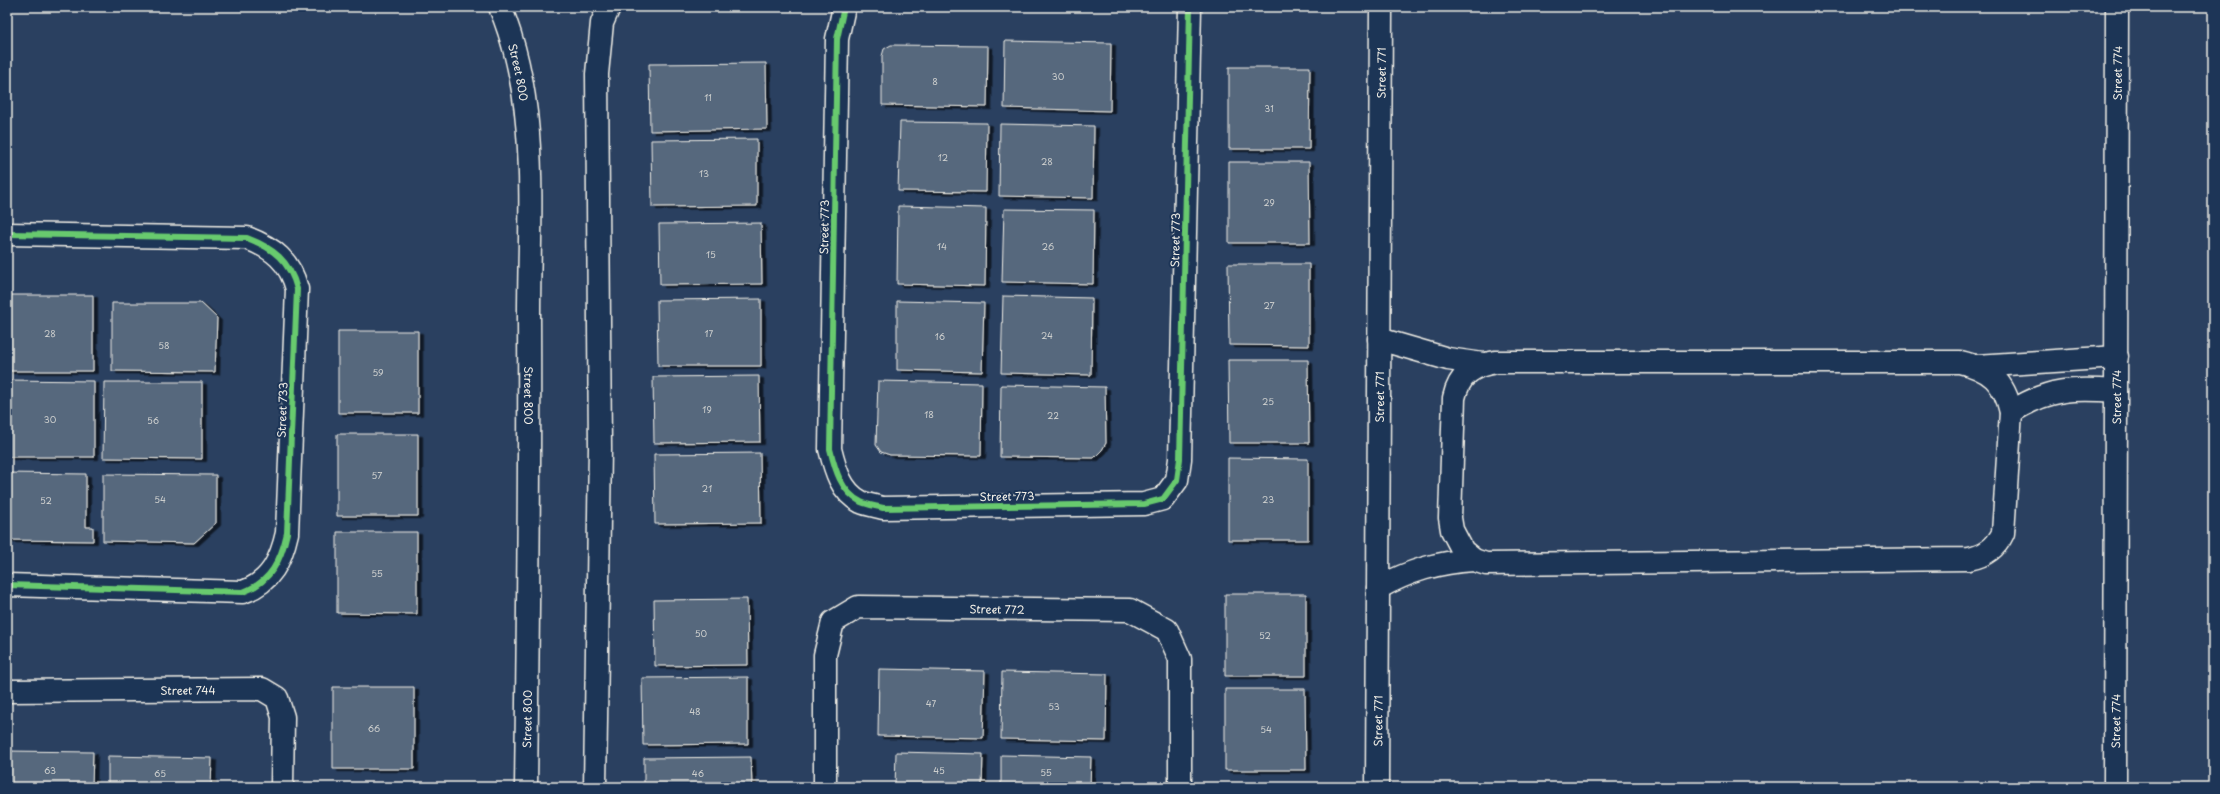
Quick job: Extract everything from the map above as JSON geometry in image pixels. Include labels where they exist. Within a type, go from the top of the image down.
[{"type":"street","name":"Street 800","points":[[500,7],[508,26],[521,75],[529,155],[530,454],[526,787]]},
{"type":"street","points":[[594,787],[600,448],[597,74],[602,23],[609,7]]},
{"type":"street","name":"Street 773","points":[[844,7],[837,39],[830,450],[834,467],[844,488],[861,502],[883,508],[1144,504],[1163,499],[1176,480],[1180,459],[1190,7]]},
{"type":"street","name":"Street 771","points":[[1377,787],[1381,7]]},
{"type":"street","name":"Street 774","points":[[2115,787],[2117,7]]},
{"type":"street","name":"Street 733","points":[[7,234],[247,238],[265,245],[281,258],[293,272],[297,289],[287,533],[282,556],[268,576],[252,588],[243,592],[7,586]]},
{"type":"street","points":[[1379,339],[1448,359],[1482,364],[1952,362],[1976,366],[2117,357]]},
{"type":"street","points":[[1474,560],[1456,541],[1450,518],[1454,398],[1462,377],[1470,370],[1482,364]]},
{"type":"street","points":[[1378,588],[1415,570],[1454,561],[1474,560],[1486,564],[1978,558],[1993,548],[2002,533],[2011,412],[2008,398],[2002,386],[1990,374],[1976,366]]},
{"type":"street","points":[[2011,412],[2028,401],[2047,394],[2067,390],[2116,391]]},
{"type":"street","name":"Street 772","points":[[825,787],[826,655],[833,622],[858,607],[1130,610],[1167,630],[1180,659],[1180,787]]},
{"type":"street","name":"Street 744","points":[[7,690],[262,689],[277,698],[283,717],[282,787]]},
{"type":"building","points":[[1005,41],[1111,43],[1110,111],[1004,108]]},
{"type":"building","points":[[891,45],[988,46],[987,107],[882,105],[882,56],[884,49]]},
{"type":"building","points":[[766,63],[767,129],[650,131],[649,64]]},
{"type":"building","points":[[1229,67],[1310,67],[1309,149],[1229,149]]},
{"type":"building","points":[[900,122],[987,123],[986,192],[898,191]]},
{"type":"building","points":[[1000,124],[1094,126],[1093,198],[999,196]]},
{"type":"building","points":[[757,139],[757,206],[652,207],[651,140]]},
{"type":"building","points":[[1229,162],[1309,162],[1310,243],[1229,243]]},
{"type":"building","points":[[898,206],[986,208],[985,286],[897,284]]},
{"type":"building","points":[[1004,209],[1094,210],[1093,284],[1002,282]]},
{"type":"building","points":[[761,223],[762,284],[660,285],[659,224]]},
{"type":"building","points":[[1228,264],[1309,264],[1309,346],[1229,345]]},
{"type":"building","points":[[7,295],[93,295],[93,371],[7,371]]},
{"type":"building","points":[[1003,296],[1092,298],[1091,375],[1001,373]]},
{"type":"building","points":[[761,299],[761,366],[658,366],[657,300]]},
{"type":"building","points":[[897,301],[984,303],[982,372],[897,370]]},
{"type":"building","points":[[112,303],[201,303],[217,318],[215,372],[112,371]]},
{"type":"building","points":[[338,331],[418,331],[418,413],[338,413]]},
{"type":"building","points":[[1228,360],[1308,360],[1309,443],[1229,443]]},
{"type":"building","points":[[759,376],[760,442],[654,443],[653,377]]},
{"type":"building","points":[[7,380],[94,381],[94,457],[7,457]]},
{"type":"building","points":[[878,381],[982,383],[981,456],[890,455],[881,452],[876,445]]},
{"type":"building","points":[[104,382],[202,382],[202,459],[103,458]]},
{"type":"building","points":[[1001,385],[1105,387],[1106,443],[1102,450],[1094,458],[1000,457]]},
{"type":"building","points":[[337,434],[418,434],[418,516],[337,516]]},
{"type":"building","points":[[760,453],[761,523],[655,524],[654,454]]},
{"type":"building","points":[[1228,458],[1308,459],[1308,540],[1228,540]]},
{"type":"building","points":[[7,473],[86,474],[86,527],[93,527],[93,541],[7,540]]},
{"type":"building","points":[[103,474],[216,475],[216,523],[194,543],[103,541]]},
{"type":"building","points":[[337,532],[417,532],[417,614],[337,613]]},
{"type":"building","points":[[1225,594],[1306,594],[1306,676],[1225,676]]},
{"type":"building","points":[[747,599],[748,665],[655,666],[654,600]]},
{"type":"building","points":[[879,669],[985,671],[983,738],[878,736]]},
{"type":"building","points":[[1002,672],[1107,674],[1106,741],[1001,739]]},
{"type":"building","points":[[748,677],[748,744],[643,745],[642,678]]},
{"type":"building","points":[[333,687],[414,687],[414,769],[333,769]]},
{"type":"building","points":[[1225,689],[1305,689],[1306,770],[1225,770]]},
{"type":"building","points":[[7,751],[93,752],[92,787],[7,787]]},
{"type":"building","points":[[896,752],[983,754],[982,787],[895,787]]},
{"type":"building","points":[[1001,755],[1091,757],[1090,787],[1001,787]]},
{"type":"building","points":[[108,756],[212,758],[211,787],[108,787]]},
{"type":"building","points":[[751,757],[752,787],[644,787],[644,758]]},
{"type":"cycle path","points":[[844,7],[837,39],[830,449],[837,472],[848,492],[861,502],[883,508],[1144,504],[1163,499],[1177,480],[1180,459],[1190,7]]},
{"type":"cycle path","points":[[7,234],[247,238],[265,246],[285,263],[294,279],[297,289],[287,533],[282,552],[268,576],[253,588],[243,592],[7,585]]}]
